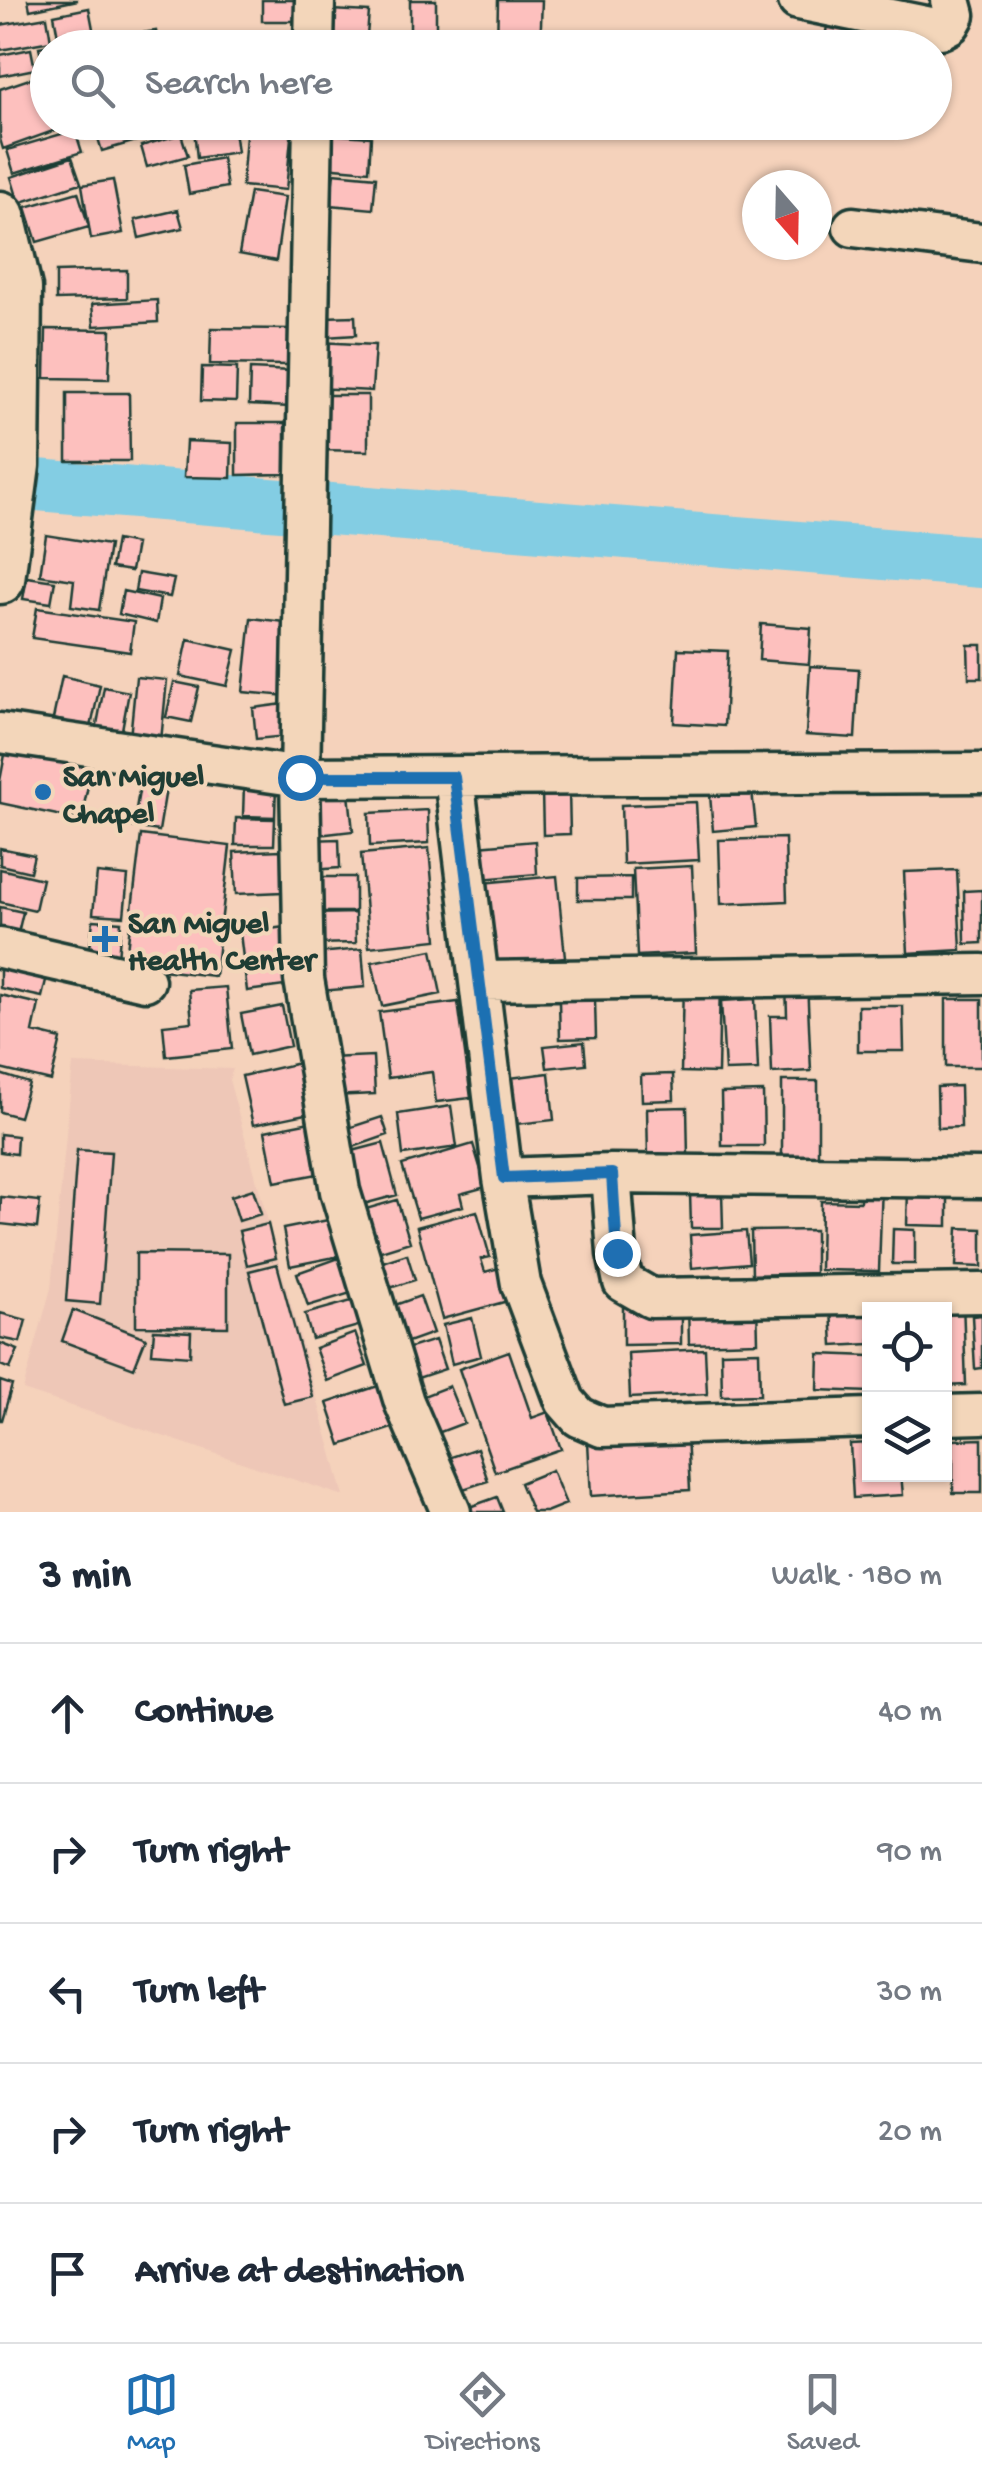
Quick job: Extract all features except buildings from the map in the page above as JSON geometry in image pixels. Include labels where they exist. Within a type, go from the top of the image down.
[{"type":"main road","points":[[0,216],[17,288],[15,464],[2,560]]},
{"type":"street","points":[[314,30],[315,0]]},
{"type":"street","points":[[816,2],[942,28],[955,16],[951,0]]},
{"type":"street","points":[[313,140],[302,554],[300,777],[304,979],[340,1191],[404,1402],[451,1512]]},
{"type":"street","points":[[853,226],[982,243]]},
{"type":"street","points":[[0,733],[300,777],[982,773]]},
{"type":"street","points":[[454,777],[521,1284],[566,1401],[579,1417],[602,1427],[862,1418]]},
{"type":"street","points":[[0,948],[146,982]]},
{"type":"street","points":[[480,981],[982,974]]},
{"type":"street","points":[[504,1178],[612,1174],[982,1178]]},
{"type":"street","points":[[612,1174],[617,1253],[623,1282],[651,1298],[982,1293]]},
{"type":"street","points":[[952,1415],[982,1414]]},
{"type":"shaded area","points":[[73,1064],[233,1069],[229,1080],[344,1496],[23,1390],[51,1288]]},
{"type":"waterway","points":[[0,482],[982,562]]},
{"type":"place","name":"San Miguel Chapel","points":[[43,792]]},
{"type":"place","name":"San Miguel Health Center","points":[[105,939]]},
{"type":"route","points":[[300,777],[454,777],[504,1178],[612,1174],[617,1253]]}]
